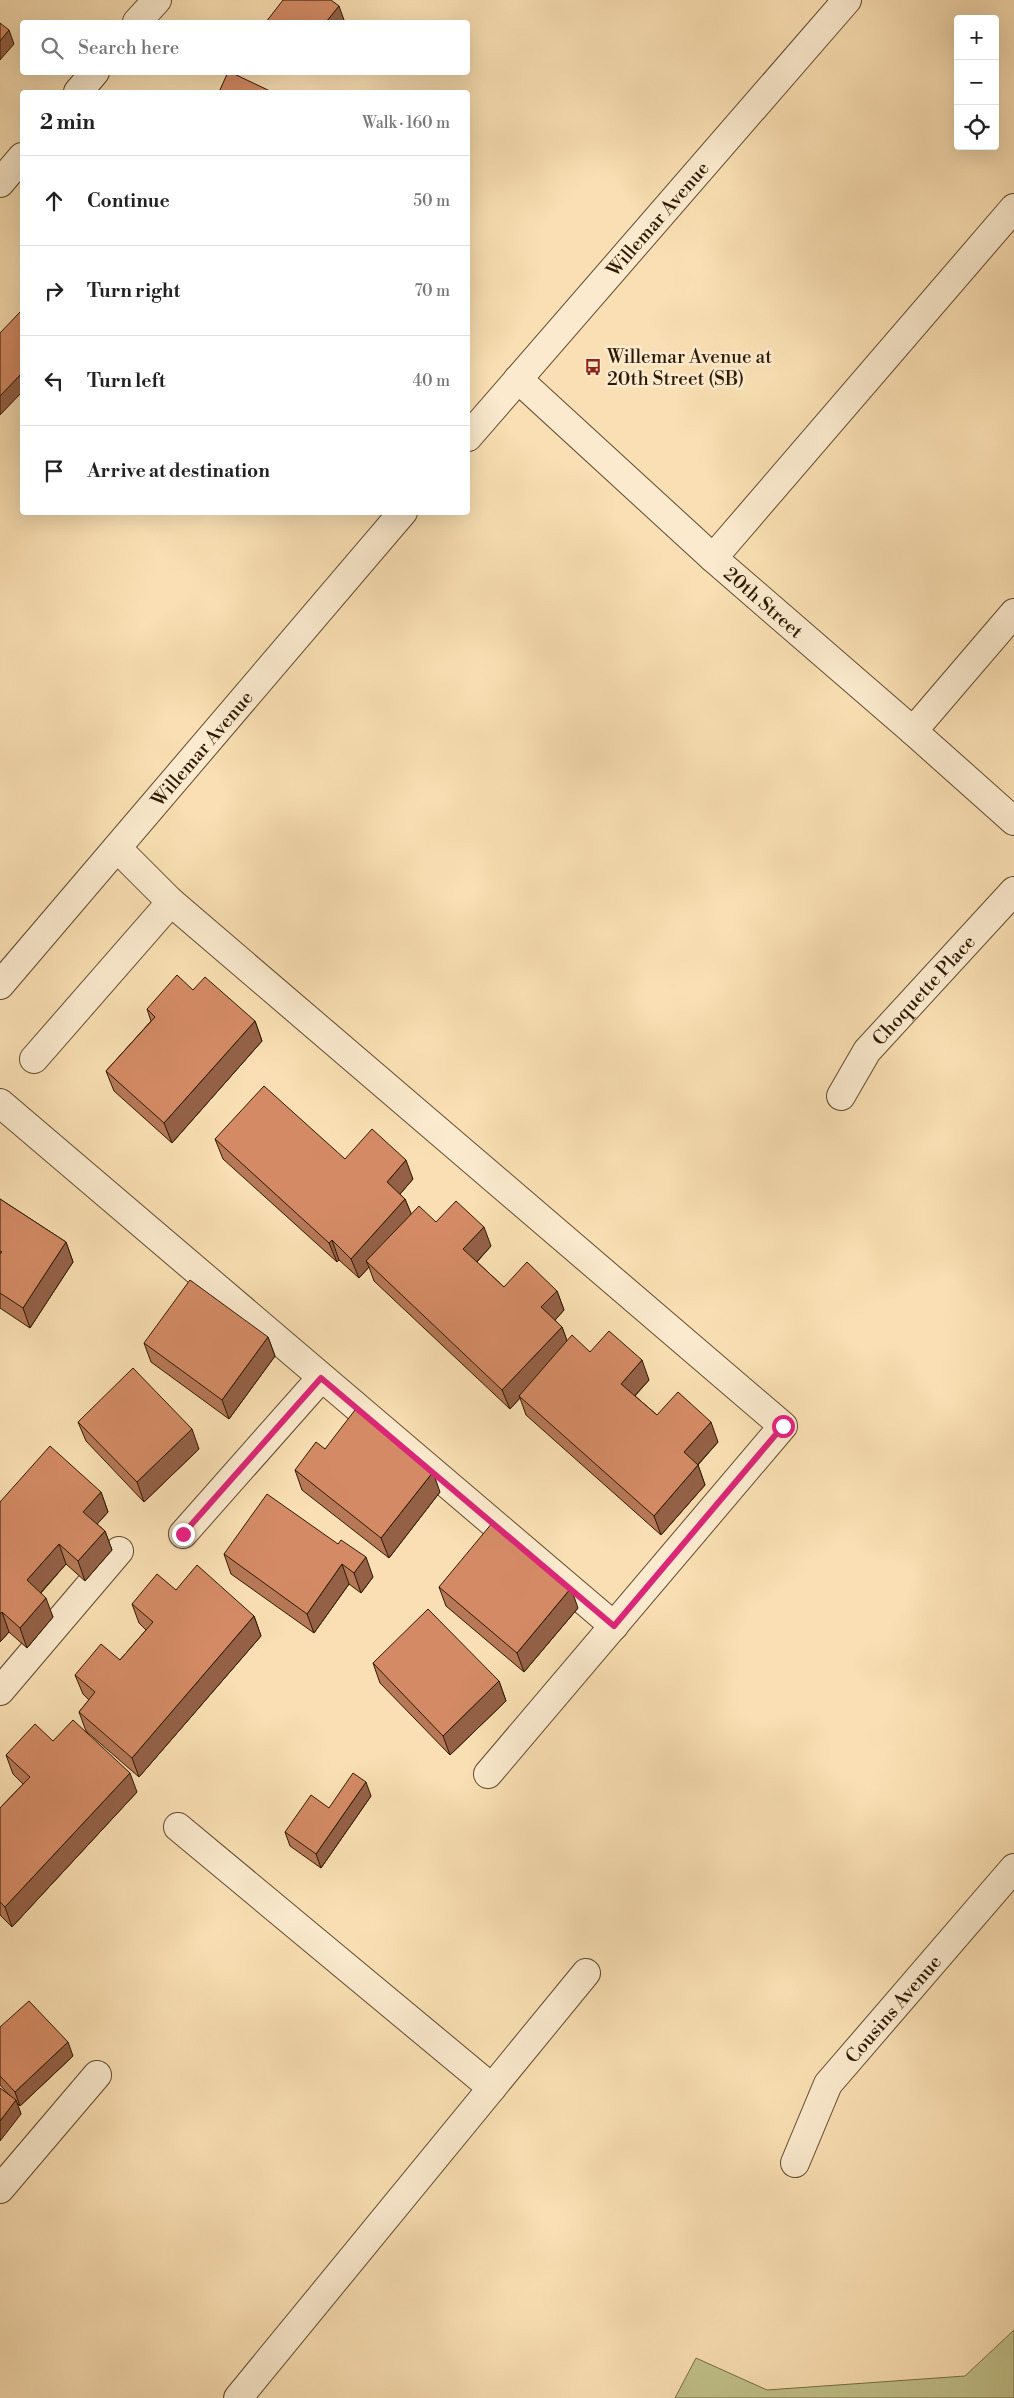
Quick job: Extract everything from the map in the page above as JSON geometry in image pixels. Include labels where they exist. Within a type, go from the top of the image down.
[{"type":"street","points":[[139,20],[157,0]]},
{"type":"street","name":"Willemar Avenue","points":[[470,435],[847,0]]},
{"type":"street","points":[[80,90],[92,75]]},
{"type":"street","points":[[0,183],[20,159]]},
{"type":"street","points":[[712,558],[1014,208]]},
{"type":"street","name":"20th Street","points":[[518,379],[712,558],[913,731],[1014,821]]},
{"type":"street","name":"Willemar Avenue","points":[[0,985],[400,515]]},
{"type":"street","points":[[913,731],[1014,614]]},
{"type":"street","points":[[116,848],[171,902],[783,1426],[488,1774]]},
{"type":"street","name":"Choquette Place","points":[[841,1096],[867,1051],[1014,891]]},
{"type":"street","points":[[34,1059],[171,902]]},
{"type":"street","points":[[0,1103],[614,1626]]},
{"type":"street","points":[[183,1534],[321,1378]]},
{"type":"street","points":[[0,1691],[119,1551]]},
{"type":"street","points":[[178,1827],[492,2088]]},
{"type":"street","name":"Cousins Avenue","points":[[795,2163],[828,2084],[1014,1868]]},
{"type":"street","points":[[238,2398],[586,1973]]},
{"type":"street","points":[[0,2189],[97,2075]]},
{"type":"green space","points":[[1014,2330],[1014,2398],[675,2398],[696,2358],[767,2390],[965,2376]]},
{"type":"building","points":[[283,0],[331,0],[339,6],[328,20],[268,20]]},
{"type":"building","points":[[0,23],[9,30],[0,41]]},
{"type":"building","points":[[227,75],[236,75],[268,90],[220,90]]},
{"type":"building","points":[[20,312],[20,375],[0,396],[0,333]]},
{"type":"building","points":[[177,975],[193,990],[205,977],[255,1021],[164,1123],[106,1071],[155,1017],[147,1009]]},
{"type":"building","points":[[264,1086],[345,1159],[372,1129],[406,1160],[387,1182],[405,1199],[351,1259],[332,1240],[329,1243],[215,1139]]},
{"type":"building","points":[[0,1199],[66,1242],[23,1308],[0,1293],[0,1254],[2,1252],[0,1251]]},
{"type":"building","points":[[456,1201],[484,1227],[463,1249],[504,1287],[527,1262],[557,1291],[541,1307],[562,1327],[502,1390],[366,1261],[419,1206],[436,1222]]},
{"type":"building","points":[[190,1280],[268,1337],[222,1400],[144,1343]]},
{"type":"building","points":[[609,1331],[642,1360],[621,1384],[657,1415],[678,1392],[711,1422],[684,1452],[698,1465],[654,1516],[519,1396],[572,1335],[590,1352]]},
{"type":"building","points":[[133,1368],[192,1429],[137,1482],[78,1422]]},
{"type":"building","points":[[355,1410],[433,1472],[381,1538],[295,1470],[316,1442],[325,1449]]},
{"type":"building","points":[[50,1446],[101,1492],[83,1512],[105,1531],[78,1561],[59,1544],[27,1580],[46,1598],[20,1628],[2,1612],[0,1614],[0,1502]]},
{"type":"building","points":[[267,1494],[338,1544],[341,1540],[366,1557],[354,1573],[342,1564],[307,1614],[224,1554]]},
{"type":"building","points":[[493,1522],[571,1588],[517,1653],[439,1587]]},
{"type":"building","points":[[197,1565],[254,1616],[132,1758],[79,1712],[95,1692],[75,1675],[101,1644],[120,1660],[153,1622],[132,1604],[157,1574],[176,1590]]},
{"type":"building","points":[[428,1609],[499,1681],[443,1736],[373,1663]]},
{"type":"building","points":[[73,1720],[130,1773],[5,1907],[0,1902],[0,1808],[30,1777],[6,1755],[35,1724],[53,1741]]},
{"type":"building","points":[[353,1773],[366,1782],[316,1854],[285,1832],[311,1795],[329,1808]]},
{"type":"building","points":[[29,2001],[68,2042],[15,2092],[0,2076],[0,2027]]},
{"type":"building","points":[[0,2088],[16,2100],[0,2121]]},
{"type":"place","name":"Willemar Avenue at 20th Street (SB)","points":[[593,367]]},
{"type":"route","points":[[183,1534],[321,1378],[614,1626],[783,1426]]}]
